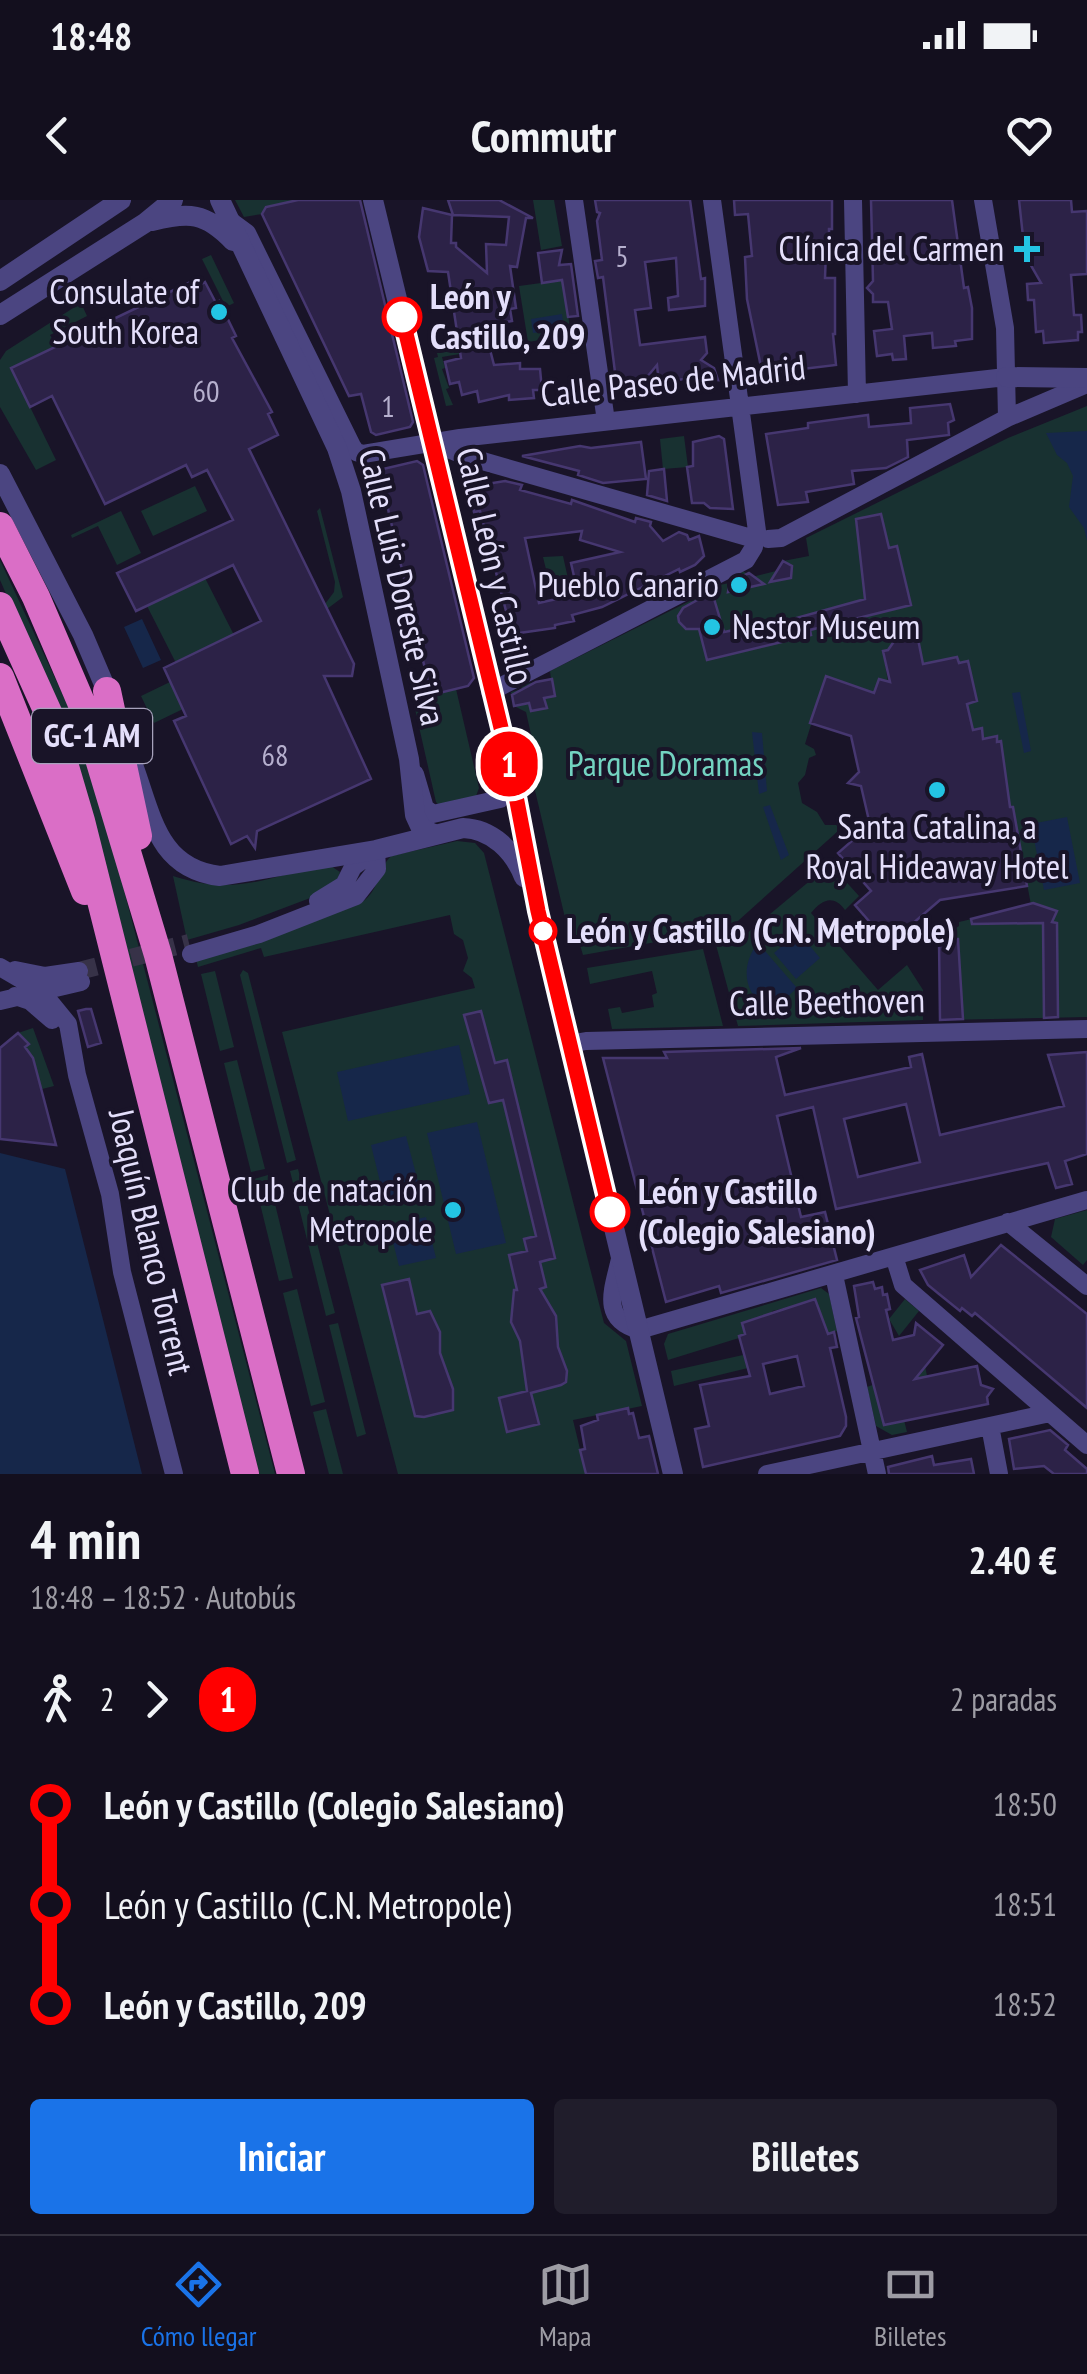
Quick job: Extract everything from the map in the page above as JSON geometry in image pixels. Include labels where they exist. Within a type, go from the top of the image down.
[{"type":"highway","name":"GC-1 AM","points":[[0,526],[36,597],[84,709],[158,956],[291,1474]]},
{"type":"highway","name":"GC-1 AM","points":[[0,606],[51,718],[81,821],[245,1474]]},
{"type":"highway","points":[[0,676],[116,966]]},
{"type":"highway","points":[[108,691],[131,796],[158,956]]},
{"type":"street","points":[[0,282],[121,200]]},
{"type":"street","points":[[0,316],[145,223],[172,200]]},
{"type":"street","name":"Calle León y Castillo","points":[[373,200],[510,765],[538,911],[673,1474]]},
{"type":"street","points":[[574,200],[606,422]]},
{"type":"street","points":[[490,692],[746,560],[758,539],[712,200]]},
{"type":"street","points":[[853,200],[856,394]]},
{"type":"street","points":[[983,200],[1005,328],[1006,418]]},
{"type":"street","name":"Calle Luis Doreste Silva","points":[[224,209],[338,448],[351,491],[409,760],[415,815]]},
{"type":"street","name":"Calle Luis Doreste Silva","points":[[224,209],[247,233],[352,446]]},
{"type":"street","points":[[145,223],[183,214],[214,221],[245,253]]},
{"type":"street","points":[[1006,376],[1087,381]]},
{"type":"street","name":"Calle Paseo de Madrid","points":[[352,446],[363,454],[433,442],[1006,376]]},
{"type":"street","points":[[433,442],[464,456],[758,539],[782,538],[1006,418],[1087,381]]},
{"type":"street","points":[[0,474],[108,691],[160,842],[175,858],[200,874],[220,876],[473,829],[502,844],[517,860],[538,911]]},
{"type":"street","points":[[409,760],[426,808],[433,814],[500,799],[506,790],[510,765]]},
{"type":"street","points":[[190,949],[327,898],[344,885],[354,867],[408,832],[415,815]]},
{"type":"street","points":[[415,815],[421,828],[434,834]]},
{"type":"street","points":[[0,966],[45,976],[80,977]]},
{"type":"street","points":[[0,966],[41,992],[68,1024]]},
{"type":"street","points":[[8,999],[80,977]]},
{"type":"street","name":"Joaquín Blanco Torrent","points":[[80,977],[68,994],[68,1024],[77,1075],[110,1194],[122,1272],[174,1474]]},
{"type":"street","points":[[8,999],[30,1000],[51,1018],[77,1075]]},
{"type":"street","name":"Calle Beethoven","points":[[569,1044],[1087,1029]]},
{"type":"street","points":[[639,1330],[1087,1200]]},
{"type":"street","points":[[1008,1222],[1087,1286]]},
{"type":"street","points":[[894,1256],[902,1285],[1087,1445]]},
{"type":"street","points":[[834,1275],[877,1474]]},
{"type":"street","points":[[767,1474],[1050,1413]]},
{"type":"street","points":[[990,1426],[998,1474]]},
{"type":"green space","points":[[235,200],[298,200],[244,217]]},
{"type":"green space","points":[[533,200],[554,200],[562,246],[541,250]]},
{"type":"green space","points":[[211,255],[234,303],[226,307],[202,259]]},
{"type":"green space","points":[[563,280],[571,335],[528,342],[519,286]]},
{"type":"green space","points":[[81,303],[87,316],[50,335],[57,346],[11,368],[56,460],[36,470],[0,407],[0,360],[6,351]]},
{"type":"green space","points":[[488,345],[489,349],[442,357],[449,388],[446,389],[453,405],[446,406],[434,358],[437,353]]},
{"type":"green space","name":"Parque Doramas","points":[[1087,406],[1087,1017],[940,1020],[939,940],[953,939],[959,922],[1031,905],[1010,807],[1001,741],[996,736],[983,739],[982,729],[919,741],[976,701],[968,661],[959,663],[957,657],[914,666],[921,653],[918,639],[909,635],[897,637],[892,649],[883,651],[888,682],[879,679],[874,693],[826,677],[805,744],[816,755],[809,758],[805,775],[798,783],[802,803],[817,812],[825,825],[837,825],[837,832],[729,929],[583,955],[580,945],[570,939],[525,748],[532,739],[526,712],[514,706],[511,692],[522,689],[521,685],[551,679],[550,671],[710,591],[710,587],[734,582],[731,575],[743,571],[752,577],[776,571],[783,561],[809,556],[806,538],[1008,438]]},
{"type":"green space","points":[[684,436],[688,467],[663,469],[660,439]]},
{"type":"green space","points":[[195,486],[207,511],[153,536],[141,511]]},
{"type":"green space","points":[[320,508],[343,597],[327,609],[325,604],[334,592],[335,582],[317,511]]},
{"type":"green space","points":[[121,511],[141,553],[117,565],[98,526],[72,538],[71,535]]},
{"type":"green space","points":[[563,556],[569,583],[550,586],[543,557]]},
{"type":"green space","points":[[0,560],[74,719],[110,836],[275,1474],[259,1474],[62,721],[0,580]]},
{"type":"green space","points":[[205,578],[234,635],[176,663],[147,606]]},
{"type":"green space","points":[[170,682],[183,709],[154,723],[141,696]]},
{"type":"green space","points":[[456,689],[479,788],[475,799],[439,805],[413,700]]},
{"type":"green space","points":[[457,841],[475,843],[484,853],[604,1323],[626,1341],[642,1406],[573,1420],[586,1474],[398,1474],[282,1032],[475,988],[472,978],[463,971],[468,958],[463,940],[454,934],[450,915],[264,957],[261,948],[198,967],[196,959],[362,902],[372,892],[391,856]]},
{"type":"green space","points":[[830,864],[859,896],[845,910],[832,900],[811,913],[878,990],[907,965],[923,990],[923,1020],[738,1026],[716,945],[739,940]]},
{"type":"green space","points":[[331,866],[340,872],[334,889],[187,940],[173,876],[230,885]]},
{"type":"green space","points":[[703,949],[723,1026],[612,1029],[608,1009],[620,1007],[622,1013],[654,1007],[652,995],[657,993],[652,971],[590,984],[587,968]]},
{"type":"green space","points":[[243,970],[248,973],[296,1160],[287,1163],[240,975]]},
{"type":"green space","points":[[215,971],[234,1047],[220,1051],[201,974]]},
{"type":"green space","points":[[33,1028],[54,1086],[42,1089],[25,1047],[29,1043],[18,1033]]},
{"type":"green space","points":[[237,1060],[265,1169],[251,1172],[224,1063]]},
{"type":"green space","points":[[298,1169],[335,1313],[326,1316],[290,1171]]},
{"type":"green space","points":[[268,1175],[293,1278],[279,1281],[254,1179]]},
{"type":"green space","points":[[1087,1210],[1087,1260],[1083,1265],[1051,1237],[1055,1219]]},
{"type":"green space","points":[[821,1288],[829,1294],[837,1331],[826,1335],[815,1299],[772,1311],[775,1323],[742,1323],[745,1334],[739,1338],[668,1360],[664,1344],[668,1334]]},
{"type":"green space","points":[[297,1289],[325,1402],[311,1406],[283,1293]]},
{"type":"green space","points":[[905,1299],[919,1311],[899,1336],[889,1319]]},
{"type":"green space","points":[[338,1323],[366,1434],[357,1437],[329,1325]]},
{"type":"green space","points":[[743,1355],[752,1367],[674,1386],[671,1371]]},
{"type":"green space","points":[[925,1366],[933,1405],[880,1408],[884,1425],[904,1420],[907,1432],[892,1435],[876,1426],[867,1387]]},
{"type":"green space","points":[[326,1409],[343,1474],[329,1474],[313,1412]]},
{"type":"water","points":[[562,314],[564,329],[533,333],[531,319]]},
{"type":"water","points":[[1087,431],[1087,541],[1084,528],[1069,507],[1073,476],[1046,433]]},
{"type":"water","points":[[142,619],[161,660],[143,668],[124,627]]},
{"type":"water","points":[[1020,692],[1031,751],[1024,753],[1012,693]]},
{"type":"water","points":[[752,732],[762,733],[767,791],[759,794]]},
{"type":"water","points":[[770,805],[789,855],[781,860],[763,807]]},
{"type":"water","points":[[1067,817],[1080,883],[1044,890],[1031,824]]},
{"type":"water","points":[[798,932],[820,958],[796,979],[774,953]]},
{"type":"water","points":[[758,943],[797,988],[772,1011],[755,998],[747,981],[748,962]]},
{"type":"water","points":[[459,1045],[470,1094],[348,1121],[337,1072]]},
{"type":"water","points":[[477,1122],[506,1243],[456,1254],[427,1133]]},
{"type":"water","points":[[406,1136],[422,1197],[386,1206],[371,1145]]},
{"type":"water","points":[[0,1153],[65,1169],[142,1474],[0,1474]]},
{"type":"water","points":[[426,1217],[436,1258],[399,1266],[389,1226]]},
{"type":"building","points":[[298,200],[360,200],[413,422],[410,427],[376,435],[371,432],[361,394],[349,396],[262,214],[266,207]]},
{"type":"building","points":[[448,200],[499,200],[533,218],[526,218],[517,267],[510,266],[516,308],[510,309],[512,321],[501,323],[504,336],[487,338],[494,365],[520,363],[520,369],[540,369],[542,390],[533,390],[534,398],[509,400],[509,395],[479,402],[477,391],[462,395],[459,382],[450,384],[445,362],[461,358],[448,272],[428,271],[419,237],[423,208],[452,215],[451,243],[456,243],[487,273],[486,244],[506,245],[509,217],[453,215]]},
{"type":"building","points":[[595,200],[690,200],[701,279],[705,278],[705,306],[669,310],[668,298],[678,296],[676,258],[645,262],[651,308],[635,310],[640,345],[705,337],[707,353],[701,360],[714,368],[718,380],[690,378],[659,383],[657,365],[637,389],[630,384],[627,388],[616,380],[603,277],[598,278],[595,261],[602,260],[597,221],[600,213]]},
{"type":"building","points":[[734,200],[832,200],[825,278],[835,278],[836,365],[769,373],[768,366],[761,367],[747,299],[745,257],[752,256],[748,214],[735,215]]},
{"type":"building","points":[[871,200],[952,200],[964,288],[968,287],[972,308],[972,339],[955,341],[956,346],[933,348],[932,333],[904,336],[906,359],[893,360],[892,354],[877,356],[874,331],[892,329],[888,302],[873,302],[873,294],[867,288],[873,281]]},
{"type":"building","points":[[1019,200],[1071,200],[1072,212],[1087,211],[1087,274],[1071,275],[1074,315],[1081,315],[1082,332],[1078,332],[1078,340],[1044,343],[1043,331],[1036,332],[1034,300],[1028,300],[1027,284],[1041,283],[1025,255]]},
{"type":"building","points":[[562,250],[559,265],[571,264],[578,316],[568,317],[562,280],[542,283],[538,253]]},
{"type":"building","points":[[197,279],[200,285],[205,282],[216,303],[219,301],[236,336],[232,338],[272,412],[268,414],[278,435],[249,449],[354,664],[352,676],[324,676],[371,779],[257,831],[255,848],[247,836],[231,844],[174,721],[186,716],[164,668],[261,621],[233,565],[136,611],[117,573],[233,520],[207,470],[192,477],[186,465],[105,504],[52,396],[30,407],[11,368]]},
{"type":"building","points":[[950,404],[954,420],[948,423],[949,435],[907,440],[908,457],[886,468],[852,471],[854,484],[806,492],[808,502],[778,505],[766,434],[808,428],[808,423],[868,415],[869,427],[911,423],[910,408]]},
{"type":"building","points":[[719,436],[724,439],[733,509],[692,503],[687,467],[693,466],[693,442]]},
{"type":"building","points":[[641,442],[646,479],[603,483],[578,475],[579,471],[522,456],[580,446]]},
{"type":"building","points":[[417,461],[423,465],[474,678],[468,686],[431,695],[379,470]]},
{"type":"building","points":[[664,469],[667,501],[647,495],[649,471]]},
{"type":"building","points":[[505,481],[522,485],[520,490],[571,504],[572,500],[635,522],[636,518],[651,522],[663,541],[679,532],[689,540],[699,536],[704,556],[695,565],[602,607],[572,615],[574,621],[512,634],[480,511],[474,512],[468,487]],"holes":[[[582,531],[580,540],[620,552],[571,563],[578,594],[539,603],[525,538]]]},
{"type":"building","name":"Pueblo Canario","points":[[881,514],[889,548],[897,546],[911,605],[707,660],[699,629],[686,629],[679,622],[683,608],[712,592],[724,632],[744,628],[746,637],[798,625],[796,618],[865,599],[856,519]]},
{"type":"building","points":[[783,561],[792,566],[791,578],[770,582]]},
{"type":"building","points":[[749,573],[764,584],[728,592],[730,582]]},
{"type":"building","name":"Santa Catalina, a Royal Hideaway Hotel","points":[[909,634],[918,639],[923,664],[957,657],[959,663],[968,661],[977,701],[967,704],[973,730],[982,728],[983,739],[997,736],[997,742],[1001,741],[1027,886],[940,900],[889,944],[855,905],[871,891],[838,853],[870,825],[861,786],[848,783],[859,772],[851,736],[810,723],[826,676],[874,693],[879,679],[890,682],[883,651],[897,637]]},
{"type":"building","points":[[552,679],[555,696],[544,698],[547,708],[531,711],[529,703],[514,706],[512,695],[536,682]]},
{"type":"building","points":[[1033,903],[1057,911],[1052,922],[1057,923],[1058,1017],[1044,1018],[1043,923],[972,924],[971,919]]},
{"type":"building","points":[[958,939],[963,1019],[940,1020],[939,940]]},
{"type":"building","points":[[91,1009],[101,1043],[88,1047],[78,1011]]},
{"type":"building","points":[[481,1011],[495,1063],[507,1060],[555,1258],[540,1262],[546,1287],[540,1289],[556,1316],[558,1347],[567,1371],[566,1382],[531,1393],[539,1424],[507,1432],[499,1398],[527,1391],[520,1341],[511,1322],[517,1290],[509,1255],[527,1251],[524,1239],[536,1236],[503,1100],[489,1103],[464,1015]]},
{"type":"building","points":[[18,1033],[29,1044],[25,1047],[33,1058],[56,1145],[0,1139],[0,1048]]},
{"type":"building","points":[[801,1048],[776,1057],[785,1095],[911,1067],[909,1057],[922,1054],[940,1135],[1064,1106],[1048,1055],[1087,1052],[1087,1154],[1065,1161],[1072,1184],[1056,1188],[1048,1163],[836,1209],[813,1107],[777,1116],[801,1217],[825,1212],[837,1260],[721,1293],[719,1286],[666,1302],[603,1058],[667,1058],[664,1052]],"holes":[[[906,1104],[920,1162],[858,1177],[844,1119]]]},
{"type":"building","points":[[1001,1245],[1087,1314],[1087,1408],[975,1313],[972,1316],[962,1308],[960,1311],[928,1285],[920,1270],[964,1255],[971,1277]]},
{"type":"building","points":[[409,1279],[417,1314],[430,1311],[440,1332],[440,1353],[453,1389],[453,1410],[424,1417],[415,1416],[382,1285]]},
{"type":"building","points":[[873,1282],[875,1289],[882,1287],[883,1295],[887,1294],[890,1309],[886,1310],[893,1340],[914,1335],[916,1323],[943,1345],[915,1379],[977,1366],[981,1385],[993,1389],[987,1397],[988,1404],[884,1425],[856,1318],[859,1317],[854,1286]]},
{"type":"building","points":[[815,1299],[828,1334],[834,1332],[837,1347],[830,1348],[846,1417],[840,1436],[703,1467],[695,1429],[709,1426],[700,1385],[750,1376],[739,1336],[745,1334],[742,1323]],"holes":[[[797,1356],[804,1386],[770,1394],[763,1364]]]},
{"type":"building","points":[[628,1408],[639,1438],[649,1436],[658,1474],[586,1474],[580,1450],[585,1449],[581,1426],[598,1420],[597,1415]]},
{"type":"building","points":[[1050,1430],[1068,1445],[1065,1450],[1087,1469],[1087,1474],[1054,1474],[1044,1466],[1014,1469],[1009,1439]]},
{"type":"building","points":[[932,1456],[934,1465],[971,1459],[974,1474],[889,1474],[888,1467]]},
{"type":"tunnel","points":[[79,971],[189,943]]},
{"type":"bus line","name":"1","points":[[402,317],[510,765],[538,911],[610,1212]]},
{"type":"place","name":"Clínica del Carmen","points":[[1027,249]]},
{"type":"place","name":"Consulate of South Korea","points":[[219,312]]},
{"type":"place","name":"León y Castillo, 209","points":[[402,317]]},
{"type":"place","name":"Pueblo Canario","points":[[739,585]]},
{"type":"place","name":"Nestor Museum","points":[[712,627]]},
{"type":"place","name":"Santa Catalina, a Royal Hideaway Hotel","points":[[937,790]]},
{"type":"place","name":"León y Castillo (C.N. Metropole)","points":[[543,931]]},
{"type":"place","name":"Club de natación Metropole","points":[[453,1210]]},
{"type":"place","name":"León y Castillo (Colegio Salesiano)","points":[[610,1212]]}]
